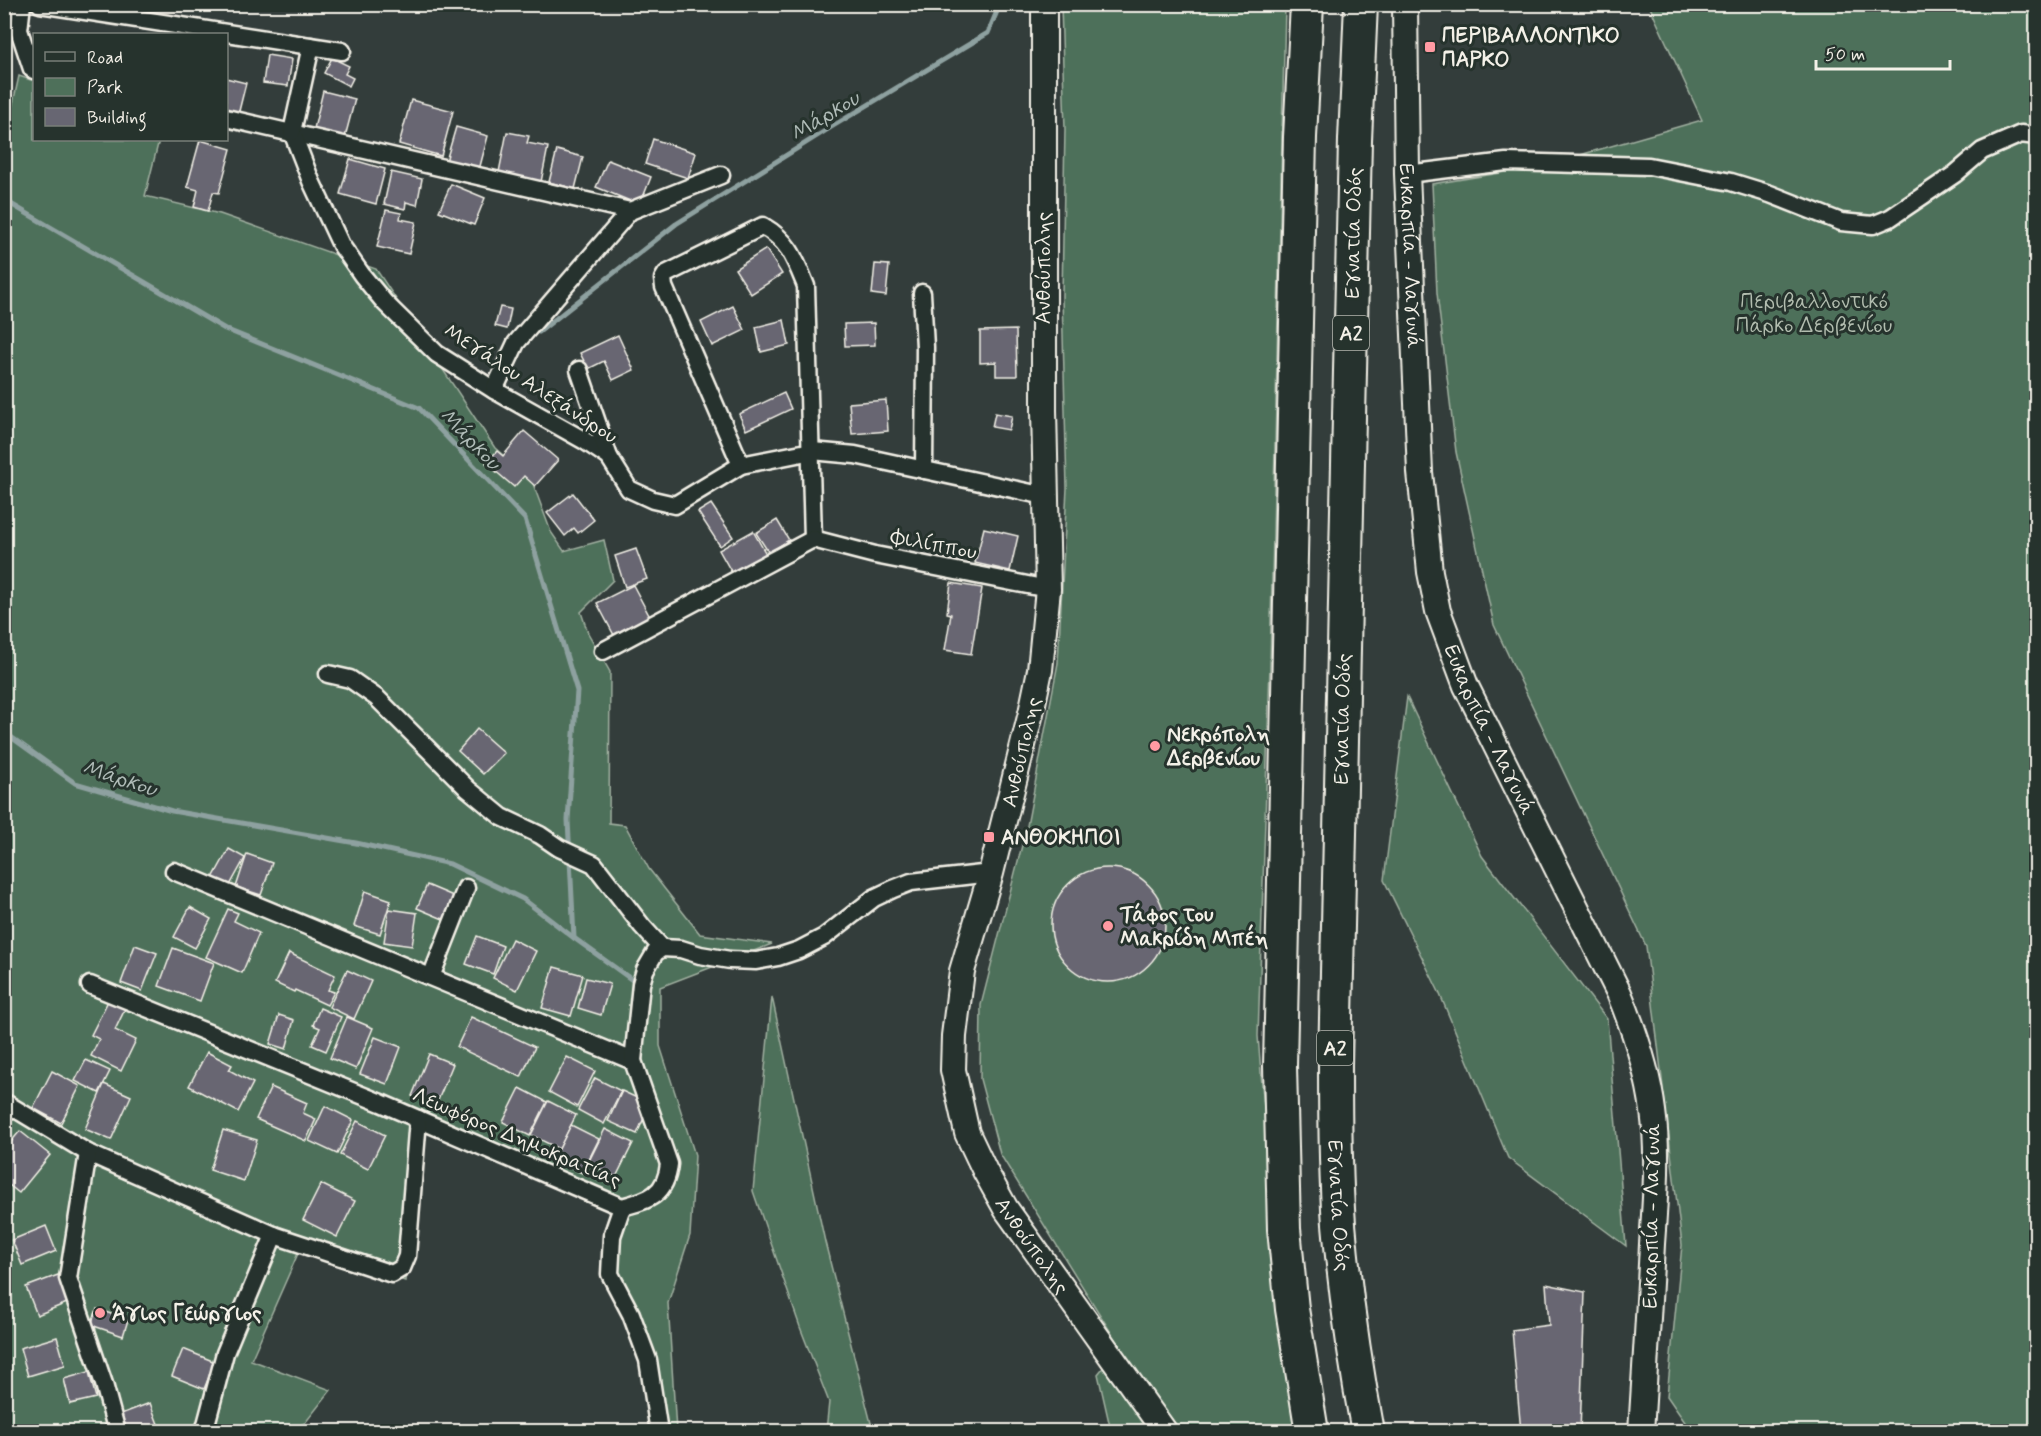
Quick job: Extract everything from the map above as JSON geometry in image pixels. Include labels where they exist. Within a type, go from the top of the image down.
[{"type":"highway","points":[[1307,4],[1300,136],[1280,1066],[1284,1230],[1292,1309],[1312,1431]]},
{"type":"highway","name":"Εγνατία Οδός","points":[[1361,4],[1354,152],[1335,1076],[1340,1235],[1347,1303],[1368,1431]]},
{"type":"street","points":[[22,4],[19,30],[33,70]]},
{"type":"street","points":[[40,4],[227,33]]},
{"type":"street","name":"Ανθούπολης","points":[[1044,4],[1045,496],[1048,589],[1046,621],[1036,692],[1020,762],[962,971],[954,1036],[953,1070],[967,1133],[1006,1209],[1165,1431]]},
{"type":"street","name":"Ευκαρπία - Λαγυνά","points":[[1405,4],[1407,174],[1420,472],[1430,572],[1438,611],[1466,686],[1619,993],[1636,1032],[1647,1073],[1654,1113],[1655,1155],[1650,1291],[1641,1431]]},
{"type":"street","points":[[228,33],[342,51]]},
{"type":"street","points":[[292,132],[311,46]]},
{"type":"street","points":[[228,118],[630,212]]},
{"type":"street","name":"Μεγάλου Αλεξάνδρου","points":[[292,132],[310,181],[341,245],[385,303],[437,354],[609,457],[629,489],[653,500],[675,505],[741,465],[812,451],[855,455],[1045,496]]},
{"type":"street","points":[[1407,174],[1506,162],[1649,166],[1731,182],[1770,194],[1841,222],[1874,225],[1890,218],[1955,174],[1982,151],[2021,134],[2037,136]]},
{"type":"street","points":[[494,390],[516,343],[630,212],[721,174]]},
{"type":"street","points":[[603,651],[813,538],[807,286],[789,248],[775,233],[763,226],[666,274],[663,279],[664,287],[741,465]]},
{"type":"street","points":[[922,293],[925,357],[924,470]]},
{"type":"street","points":[[579,370],[609,457]]},
{"type":"street","name":"Φιλίππου","points":[[813,538],[874,555],[1048,589]]},
{"type":"street","points":[[328,674],[350,679],[377,698],[468,789],[502,817],[594,864],[662,948],[730,960],[778,957],[799,950],[824,937],[874,898],[911,882],[991,873]]},
{"type":"street","points":[[174,871],[633,1061]]},
{"type":"street","points":[[430,977],[466,888]]},
{"type":"street","name":"Λεωφόρος Δημοκρατίας","points":[[90,986],[381,1103],[622,1207],[645,1201],[661,1189],[668,1178],[669,1164],[633,1061],[638,1001],[645,970],[650,960],[662,948]]},
{"type":"street","points":[[4,1102],[88,1153],[274,1235],[392,1274],[402,1268],[407,1256],[418,1119]]},
{"type":"street","points":[[88,1153],[68,1278],[104,1384],[117,1431]]},
{"type":"street","points":[[622,1207],[612,1236],[610,1274],[631,1314],[648,1360],[659,1431]]},
{"type":"street","points":[[204,1431],[225,1353],[274,1235]]},
{"type":"green space","name":"Νεκρόπολη Δερβενίου","points":[[1061,5],[1285,5],[1270,666],[1258,1036],[1286,1377],[1296,1431],[1111,1431],[1098,1374],[1120,1347],[1000,1154],[980,1079],[981,1005],[1027,826],[1058,663],[1067,488],[1062,296],[1065,129]]},
{"type":"green space","name":"Περιβαλλοντικό Πάρκο Δερβενίου","points":[[1649,5],[2036,5],[2036,1431],[1691,1431],[1667,1396],[1682,1245],[1646,946],[1494,625],[1456,452],[1437,293],[1432,184],[1538,167],[1702,120]]},
{"type":"green space","points":[[19,76],[33,81],[33,141],[159,141],[145,196],[220,214],[376,269],[495,448],[532,481],[551,532],[564,551],[604,540],[613,580],[581,612],[588,633],[610,672],[609,823],[625,825],[649,869],[700,934],[772,944],[660,987],[660,1046],[695,1155],[690,1235],[668,1303],[676,1431],[659,1431],[648,1360],[610,1274],[622,1207],[418,1120],[405,1281],[300,1249],[251,1360],[331,1390],[305,1423],[285,1432],[5,1431],[4,106],[12,108]]},
{"type":"green space","points":[[1407,697],[1482,856],[1607,1019],[1626,1246],[1508,1158],[1439,992],[1384,880]]},
{"type":"green space","points":[[772,997],[825,1242],[873,1431],[826,1431],[829,1402],[800,1327],[753,1191]]},
{"type":"building","points":[[4,33],[10,34],[6,52],[4,51]]},
{"type":"building","points":[[267,55],[292,59],[288,86],[263,83]]},
{"type":"building","points":[[332,58],[349,66],[345,74],[353,78],[349,86],[324,73]]},
{"type":"building","points":[[228,78],[246,83],[238,115],[228,112]]},
{"type":"building","points":[[323,91],[355,99],[344,141],[313,133]]},
{"type":"building","points":[[411,100],[453,111],[441,156],[399,144]]},
{"type":"building","points":[[456,127],[488,136],[479,170],[446,161]]},
{"type":"building","points":[[507,132],[529,136],[527,143],[548,147],[541,182],[498,177]]},
{"type":"building","points":[[653,139],[696,153],[688,178],[645,164]]},
{"type":"building","points":[[200,141],[231,149],[219,193],[213,192],[208,211],[194,207],[198,190],[187,187]]},
{"type":"building","points":[[557,150],[583,157],[575,189],[549,182]]},
{"type":"building","points":[[350,159],[385,169],[376,204],[340,194]]},
{"type":"building","points":[[608,160],[651,177],[640,205],[596,187]]},
{"type":"building","points":[[391,172],[422,179],[417,205],[406,202],[405,209],[384,204]]},
{"type":"building","points":[[451,184],[485,198],[474,225],[439,211]]},
{"type":"building","points":[[386,210],[401,213],[400,219],[416,222],[409,254],[377,247]]},
{"type":"building","points":[[766,249],[782,274],[751,294],[735,269]]},
{"type":"building","points":[[875,264],[889,265],[886,296],[872,294]]},
{"type":"building","points":[[733,306],[745,330],[712,346],[701,322]]},
{"type":"building","points":[[500,307],[511,309],[507,329],[495,326]]},
{"type":"building","points":[[784,320],[789,345],[761,352],[756,327]]},
{"type":"building","points":[[874,323],[875,345],[845,346],[844,324]]},
{"type":"building","points":[[1016,330],[1017,376],[996,376],[996,362],[980,363],[980,331]]},
{"type":"building","points":[[618,335],[634,370],[613,380],[604,361],[588,369],[580,353]]},
{"type":"building","points":[[784,393],[791,409],[746,430],[739,414]]},
{"type":"building","points":[[886,400],[888,431],[852,434],[849,403]]},
{"type":"building","points":[[995,413],[1012,416],[1009,430],[992,427]]},
{"type":"building","points":[[524,431],[558,460],[535,486],[524,476],[514,487],[486,463],[497,451],[503,456]]},
{"type":"building","points":[[573,493],[594,520],[578,533],[574,528],[565,536],[547,513]]},
{"type":"building","points":[[711,504],[733,537],[720,546],[698,512]]},
{"type":"building","points":[[777,520],[789,540],[769,553],[756,533]]},
{"type":"building","points":[[984,528],[1018,536],[1010,571],[975,563]]},
{"type":"building","points":[[753,531],[766,554],[732,573],[719,550]]},
{"type":"building","points":[[636,549],[647,579],[625,587],[615,556]]},
{"type":"building","points":[[951,583],[982,588],[971,654],[945,650],[951,614],[947,613]]},
{"type":"building","points":[[633,585],[651,619],[615,637],[597,603]]},
{"type":"building","points":[[477,729],[504,753],[483,774],[458,751]]},
{"type":"building","points":[[229,849],[245,858],[229,887],[213,878]]},
{"type":"building","points":[[247,854],[272,863],[261,895],[236,887]]},
{"type":"building","name":"Τάφος του Μακρίδη Μπέη","points":[[1108,868],[1130,873],[1148,885],[1160,903],[1165,925],[1160,947],[1148,965],[1130,977],[1108,982],[1086,977],[1068,965],[1056,947],[1051,925],[1056,903],[1068,885],[1086,873]]},
{"type":"building","points":[[427,885],[465,901],[455,924],[417,908]]},
{"type":"building","points":[[365,891],[391,900],[380,934],[354,926]]},
{"type":"building","points":[[190,907],[211,919],[195,948],[174,937]]},
{"type":"building","points":[[228,909],[238,913],[234,921],[259,933],[242,973],[206,957]]},
{"type":"building","points":[[389,909],[417,913],[412,946],[384,942]]},
{"type":"building","points":[[477,936],[503,946],[493,974],[466,964]]},
{"type":"building","points":[[512,939],[536,951],[517,990],[493,978]]},
{"type":"building","points":[[135,945],[157,953],[142,991],[121,983]]},
{"type":"building","points":[[173,948],[214,963],[200,1001],[159,986]]},
{"type":"building","points":[[289,953],[335,975],[328,990],[334,992],[327,1005],[275,983]]},
{"type":"building","points":[[554,967],[583,975],[571,1016],[542,1008]]},
{"type":"building","points":[[347,970],[371,981],[354,1019],[329,1007]]},
{"type":"building","points":[[586,978],[610,984],[601,1015],[578,1008]]},
{"type":"building","points":[[108,1001],[125,1009],[115,1030],[136,1040],[121,1071],[91,1056],[99,1039],[91,1035]]},
{"type":"building","points":[[320,1008],[341,1017],[326,1051],[312,1045],[320,1028],[313,1025]]},
{"type":"building","points":[[279,1015],[294,1020],[286,1049],[270,1044]]},
{"type":"building","points":[[347,1017],[373,1028],[356,1069],[330,1058]]},
{"type":"building","points":[[471,1017],[535,1047],[521,1077],[457,1047]]},
{"type":"building","points":[[375,1037],[401,1047],[387,1084],[360,1074]]},
{"type":"building","points":[[207,1052],[232,1065],[229,1070],[253,1083],[238,1112],[189,1086]]},
{"type":"building","points":[[429,1054],[453,1064],[436,1105],[412,1096]]},
{"type":"building","points":[[567,1057],[595,1071],[577,1107],[549,1092]]},
{"type":"building","points":[[86,1060],[110,1071],[99,1093],[75,1081]]},
{"type":"building","points":[[52,1071],[80,1086],[61,1123],[33,1108]]},
{"type":"building","points":[[595,1078],[621,1091],[604,1124],[578,1110]]},
{"type":"building","points":[[104,1084],[131,1096],[111,1140],[85,1129]]},
{"type":"building","points":[[271,1087],[307,1103],[303,1113],[316,1119],[306,1141],[256,1119]]},
{"type":"building","points":[[520,1088],[547,1102],[530,1136],[503,1122]]},
{"type":"building","points":[[622,1091],[650,1104],[637,1134],[608,1121]]},
{"type":"building","points":[[548,1101],[576,1115],[559,1149],[531,1135]]},
{"type":"building","points":[[325,1106],[353,1120],[337,1154],[309,1141]]},
{"type":"building","points":[[357,1121],[385,1135],[368,1169],[340,1155]]},
{"type":"building","points":[[571,1125],[599,1139],[582,1173],[554,1159]]},
{"type":"building","points":[[605,1129],[633,1143],[616,1177],[588,1163]]},
{"type":"building","points":[[223,1130],[257,1140],[244,1181],[210,1170]]},
{"type":"building","points":[[20,1131],[50,1155],[19,1193],[4,1181],[4,1150]]},
{"type":"building","points":[[321,1184],[355,1201],[337,1237],[303,1220]]},
{"type":"building","points":[[46,1226],[56,1251],[22,1265],[12,1240]]},
{"type":"building","points":[[66,1272],[77,1299],[37,1315],[26,1287]]},
{"type":"building","points":[[1546,1284],[1585,1292],[1580,1432],[1521,1432],[1512,1330],[1549,1325]]},
{"type":"building","points":[[97,1309],[128,1320],[123,1336],[91,1325]]},
{"type":"building","points":[[57,1337],[65,1365],[28,1376],[20,1348]]},
{"type":"building","points":[[183,1349],[215,1362],[204,1389],[172,1376]]},
{"type":"building","points":[[89,1372],[96,1398],[70,1404],[64,1379]]},
{"type":"building","points":[[150,1403],[161,1432],[128,1432],[121,1414]]},
{"type":"waterway","name":"Μάρκου","points":[[539,332],[676,224],[988,33],[1000,4]]},
{"type":"waterway","name":"Μάρκου","points":[[4,200],[225,329],[419,408],[525,519],[577,691],[568,820],[574,938],[635,982]]},
{"type":"waterway","name":"Μάρκου","points":[[4,732],[75,783],[172,811],[356,843],[450,864],[523,899],[574,938]]},
{"type":"place","name":"ΠΕΡΙΒΑΛΛΟΝΤΙΚΟ ΠΑΡΚΟ","points":[[1430,47]]},
{"type":"place","name":"Νεκρόπολη Δερβενίου","points":[[1155,746]]},
{"type":"place","name":"ΑΝΘΟΚΗΠΟΙ","points":[[989,837]]},
{"type":"place","name":"Τάφος του Μακρίδη Μπέη","points":[[1108,926]]},
{"type":"place","name":"Άγιος Γεώργιος","points":[[100,1313]]}]
